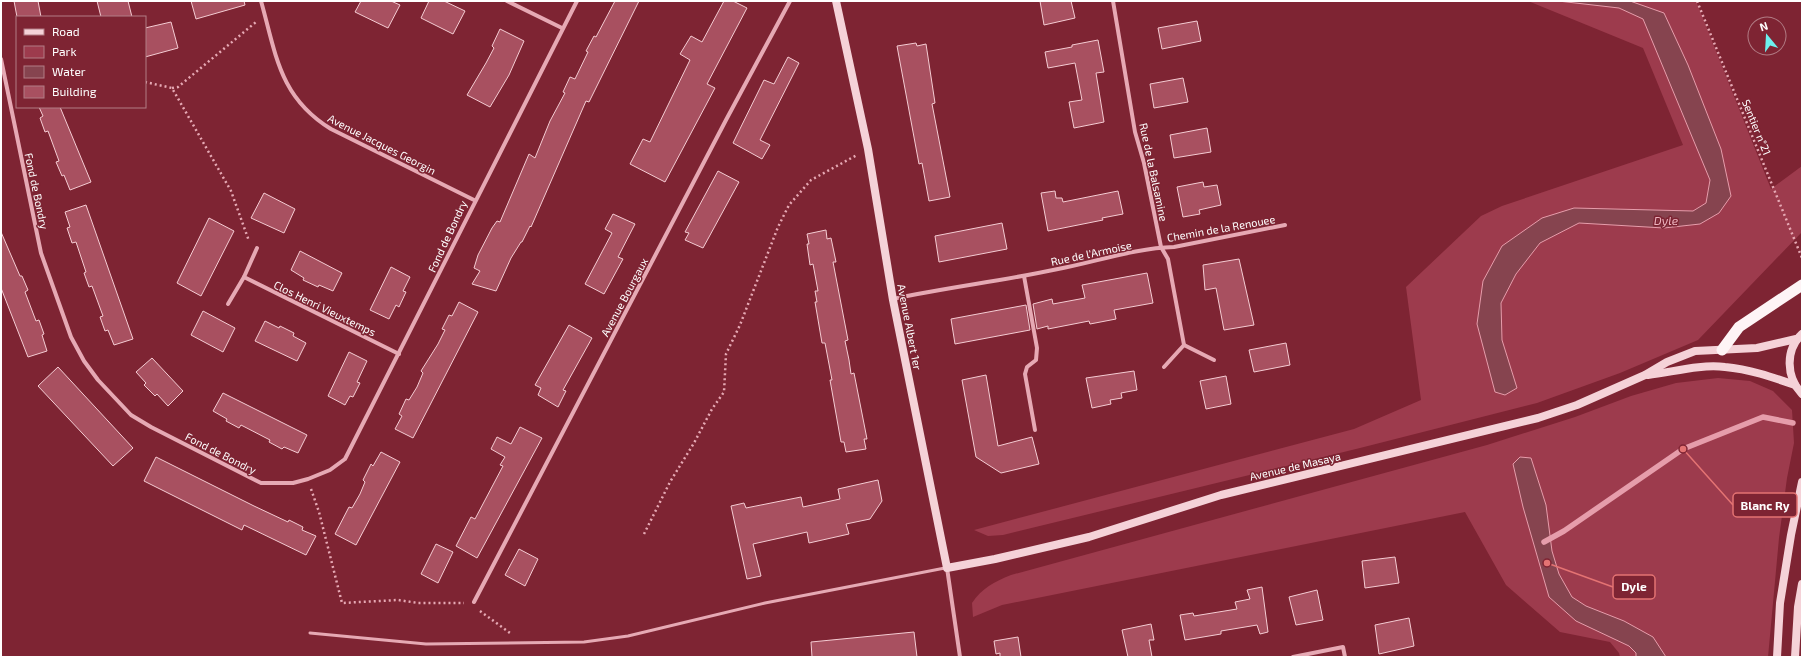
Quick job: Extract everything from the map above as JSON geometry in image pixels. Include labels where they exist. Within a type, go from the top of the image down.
[{"type":"highway","points":[[1722,350],[1739,327],[1802,285]]},
{"type":"main road","name":"Avenue Albert 1er","points":[[836,1],[868,148],[893,300],[947,568]]},
{"type":"main road","name":"Avenue de Masaya","points":[[947,568],[995,559],[1089,537],[1221,495],[1538,418],[1577,405],[1645,375],[1667,362],[1695,351],[1757,348],[1799,336]]},
{"type":"main road","points":[[1799,336],[1791,350],[1789,362],[1790,373],[1802,394]]},
{"type":"main road","name":"Avenue de Masaya","points":[[1645,375],[1698,367],[1724,366],[1750,371],[1795,384]]},
{"type":"main road","points":[[1777,657],[1780,603],[1790,535],[1802,482]]},
{"type":"main road","points":[[1795,657],[1798,607],[1802,584]]},
{"type":"street","name":"Avenue Jacques Georgin","points":[[261,1],[279,68],[284,79],[303,107],[316,120],[474,200]]},
{"type":"street","points":[[507,1],[562,28]]},
{"type":"street","name":"Fond de Bondry","points":[[1,59],[41,253],[71,337],[84,361],[98,380],[131,415],[151,427],[244,476],[262,483],[293,483],[330,470],[345,459],[454,245],[474,200],[491,172],[562,28],[577,1]]},
{"type":"street","name":"Avenue Bourgaux","points":[[474,602],[726,120],[790,1]]},
{"type":"street","name":"Rue de la Balsamine","points":[[1113,1],[1122,43],[1132,111],[1161,248],[1168,259],[1184,345]]},
{"type":"street","name":"Chemin de la Renouee","points":[[1161,248],[1174,247],[1285,225]]},
{"type":"street","points":[[228,304],[244,277],[257,248]]},
{"type":"street","name":"Rue de l'Armoise","points":[[893,300],[980,282],[1024,276],[1161,248]]},
{"type":"street","points":[[1024,276],[1037,348],[1036,360],[1027,367],[1025,374],[1035,430]]},
{"type":"street","name":"Clos Henri Vieuxtemps","points":[[244,277],[399,354]]},
{"type":"street","points":[[1164,367],[1184,345],[1214,360]]},
{"type":"street","name":"Avenue Albert 1er","points":[[947,568],[960,657]]},
{"type":"street","points":[[1293,657],[1342,647],[1345,657]]},
{"type":"lane","points":[[310,633],[426,644],[584,642],[628,636],[765,604],[947,568]]},
{"type":"path","name":"Sentier n°21","points":[[1697,1],[1802,258]]},
{"type":"path","points":[[146,82],[172,88],[178,86],[253,23],[266,19]]},
{"type":"path","points":[[172,88],[231,191],[250,243],[257,248]]},
{"type":"path","points":[[644,534],[670,482],[694,443],[712,409],[724,392],[726,354],[740,325],[778,227],[789,205],[810,180],[868,148]]},
{"type":"path","points":[[308,479],[319,512],[342,603],[398,600],[418,603],[474,602],[482,614],[525,643]]},
{"type":"green space","points":[[1528,1],[1696,1],[1771,189],[1802,166],[1802,232],[1698,340],[1620,373],[1537,403],[1360,448],[1003,535],[988,536],[974,530],[1354,429],[1421,400],[1406,287],[1481,216],[1502,206],[1683,145],[1643,48]]},
{"type":"green space","points":[[1718,378],[1750,381],[1773,391],[1792,410],[1794,443],[1787,478],[1779,538],[1768,657],[1620,657],[1619,653],[1610,642],[1560,632],[1506,585],[1465,512],[1002,605],[973,617],[972,603],[980,593],[999,580],[1011,575],[1487,445],[1575,417],[1631,396],[1676,383]]},
{"type":"water","points":[[1558,1],[1630,1],[1664,13],[1688,65],[1721,149],[1731,196],[1719,213],[1700,224],[1664,228],[1579,223],[1540,243],[1516,274],[1501,303],[1502,340],[1517,388],[1505,395],[1495,392],[1477,324],[1483,281],[1502,246],[1542,218],[1574,208],[1693,211],[1706,203],[1710,180],[1643,19],[1619,8]]},
{"type":"water","points":[[1520,457],[1531,458],[1546,505],[1552,551],[1559,574],[1572,597],[1586,606],[1624,621],[1653,637],[1666,657],[1636,657],[1636,653],[1629,646],[1576,621],[1549,597],[1523,507],[1513,464]]},
{"type":"building","points":[[14,1],[38,1],[41,16],[17,16]]},
{"type":"building","points":[[97,1],[128,1],[132,16],[101,16]]},
{"type":"building","points":[[191,1],[244,1],[245,5],[196,19]]},
{"type":"building","points":[[361,1],[391,1],[400,5],[388,28],[355,12]]},
{"type":"building","points":[[429,1],[444,1],[465,11],[453,34],[421,18]]},
{"type":"building","points":[[615,1],[639,1],[589,102],[586,101],[531,227],[530,226],[522,242],[511,258],[496,291],[472,284],[480,271],[474,268],[478,255],[492,228],[497,221],[500,222],[529,154],[535,158],[550,121],[565,93],[563,92],[570,77],[575,79],[588,52],[586,51],[594,36],[596,37]]},
{"type":"building","points":[[724,1],[733,1],[747,8],[707,84],[715,88],[665,182],[630,164],[643,139],[650,142],[690,60],[680,54],[691,36],[702,42]]},
{"type":"building","points":[[1040,1],[1071,1],[1075,18],[1044,25]]},
{"type":"building","points":[[1197,21],[1201,41],[1162,49],[1158,28]]},
{"type":"building","points":[[171,22],[178,48],[146,57],[146,28]]},
{"type":"building","points":[[500,29],[524,41],[509,75],[490,107],[467,95],[494,48],[492,46]]},
{"type":"building","points":[[1098,40],[1104,72],[1096,73],[1104,122],[1074,128],[1069,102],[1082,100],[1075,63],[1048,68],[1045,52]]},
{"type":"building","points":[[916,43],[917,46],[926,44],[935,103],[932,104],[950,197],[929,201],[922,163],[919,164],[897,46]]},
{"type":"building","points":[[788,57],[799,63],[760,140],[770,145],[762,159],[733,143],[764,80],[774,84]]},
{"type":"building","points":[[1183,78],[1188,102],[1154,108],[1150,84]]},
{"type":"building","points":[[39,108],[60,108],[91,182],[70,190],[64,175],[62,176],[56,162],[59,161],[48,131],[45,132],[40,118],[43,116]]},
{"type":"building","points":[[1207,128],[1211,152],[1174,158],[1170,135]]},
{"type":"building","points":[[718,171],[739,182],[703,248],[685,240],[689,233],[685,232]]},
{"type":"building","points":[[1203,182],[1204,187],[1217,185],[1221,205],[1199,210],[1200,214],[1183,217],[1177,187]]},
{"type":"building","points":[[1055,191],[1056,198],[1062,198],[1063,202],[1118,191],[1123,214],[1102,218],[1103,220],[1048,231],[1041,193]]},
{"type":"building","points":[[264,193],[295,209],[284,233],[251,218]]},
{"type":"building","points":[[86,205],[133,339],[114,345],[108,330],[105,331],[100,317],[103,316],[92,286],[89,287],[84,273],[86,272],[76,242],[72,243],[67,228],[70,227],[65,212]]},
{"type":"building","points":[[613,214],[635,224],[618,257],[623,259],[604,294],[585,284],[612,233],[605,229]]},
{"type":"building","points":[[209,218],[234,231],[201,296],[177,283]]},
{"type":"building","points":[[1002,223],[1007,249],[939,262],[935,236]]},
{"type":"building","points":[[826,230],[827,239],[831,238],[836,262],[833,262],[848,340],[845,341],[851,374],[854,373],[867,439],[864,439],[866,449],[846,452],[844,442],[841,442],[825,343],[822,343],[815,302],[817,302],[815,291],[818,291],[813,264],[810,265],[807,244],[809,244],[807,234]]},
{"type":"building","points":[[1,232],[20,276],[22,276],[28,290],[25,292],[36,321],[39,320],[44,334],[42,335],[47,351],[28,357],[1,288]]},
{"type":"building","points":[[300,251],[342,273],[333,291],[319,285],[318,287],[303,280],[304,278],[291,270]]},
{"type":"building","points":[[1239,259],[1254,325],[1224,330],[1216,288],[1205,290],[1203,265]]},
{"type":"building","points":[[391,267],[410,277],[403,291],[406,292],[399,307],[396,305],[389,319],[370,310]]},
{"type":"building","points":[[1147,273],[1153,303],[1114,310],[1116,319],[1090,324],[1089,321],[1048,329],[1048,326],[1037,329],[1033,304],[1052,299],[1053,304],[1085,298],[1082,285]]},
{"type":"building","points":[[459,302],[478,312],[413,438],[395,429],[402,416],[399,414],[406,399],[409,400],[417,387],[423,373],[421,371],[445,330],[442,329],[449,315],[452,316]]},
{"type":"building","points":[[1026,305],[1030,330],[955,344],[951,319]]},
{"type":"building","points":[[203,311],[235,328],[223,352],[191,335]]},
{"type":"building","points":[[265,321],[294,333],[293,336],[306,343],[297,361],[255,341]]},
{"type":"building","points":[[569,325],[592,338],[563,390],[566,391],[558,407],[538,395],[541,388],[535,385]]},
{"type":"building","points":[[1286,343],[1290,365],[1254,372],[1249,350]]},
{"type":"building","points":[[349,352],[367,361],[357,382],[360,383],[353,397],[350,396],[345,405],[328,396]]},
{"type":"building","points":[[152,358],[183,391],[168,406],[157,394],[155,396],[144,385],[146,383],[136,372]]},
{"type":"building","points":[[58,367],[133,448],[113,466],[38,386]]},
{"type":"building","points":[[1134,371],[1137,390],[1121,393],[1122,398],[1110,400],[1111,404],[1092,408],[1086,378]]},
{"type":"building","points":[[986,375],[998,446],[1032,437],[1039,464],[1001,473],[976,457],[962,380]]},
{"type":"building","points":[[1226,376],[1231,404],[1206,409],[1200,381]]},
{"type":"building","points":[[223,393],[307,435],[298,453],[284,447],[282,449],[269,442],[270,440],[241,425],[239,428],[226,421],[227,419],[213,411]]},
{"type":"building","points":[[520,427],[542,438],[477,558],[456,546],[471,517],[475,519],[503,466],[500,465],[505,457],[491,449],[497,437],[511,444]]},
{"type":"building","points":[[381,452],[400,462],[356,545],[335,534],[349,507],[352,508],[360,494],[365,482],[363,480],[371,464],[373,466]]},
{"type":"building","points":[[156,457],[254,506],[288,522],[289,520],[303,527],[302,530],[316,536],[306,555],[244,525],[242,530],[144,481]]},
{"type":"building","points":[[878,480],[882,501],[870,519],[846,524],[849,534],[809,543],[807,532],[753,544],[761,576],[747,579],[731,506],[744,503],[746,508],[801,497],[803,507],[840,499],[838,489]]},
{"type":"building","points":[[436,544],[453,552],[438,583],[421,574]]},
{"type":"building","points":[[519,549],[538,559],[525,586],[505,575]]},
{"type":"building","points":[[1395,557],[1399,583],[1365,588],[1362,561]]},
{"type":"building","points":[[1262,587],[1268,632],[1260,634],[1257,625],[1221,631],[1221,634],[1185,640],[1180,615],[1193,613],[1194,616],[1237,609],[1235,602],[1250,599],[1247,590]]},
{"type":"building","points":[[1317,590],[1323,620],[1296,625],[1289,597]]},
{"type":"building","points":[[1409,618],[1414,646],[1379,654],[1375,625]]},
{"type":"building","points":[[1151,624],[1154,640],[1149,640],[1152,657],[1128,657],[1122,630]]},
{"type":"building","points":[[914,632],[917,657],[812,657],[811,642]]},
{"type":"building","points":[[1018,637],[1021,657],[1000,657],[1000,653],[996,654],[994,641]]},
{"type":"waterway","points":[[1544,542],[1564,531],[1683,449],[1763,417],[1793,423]]},
{"type":"place","name":"Blanc Ry","points":[[1683,449]]},
{"type":"place","name":"Dyle","points":[[1547,563]]}]
